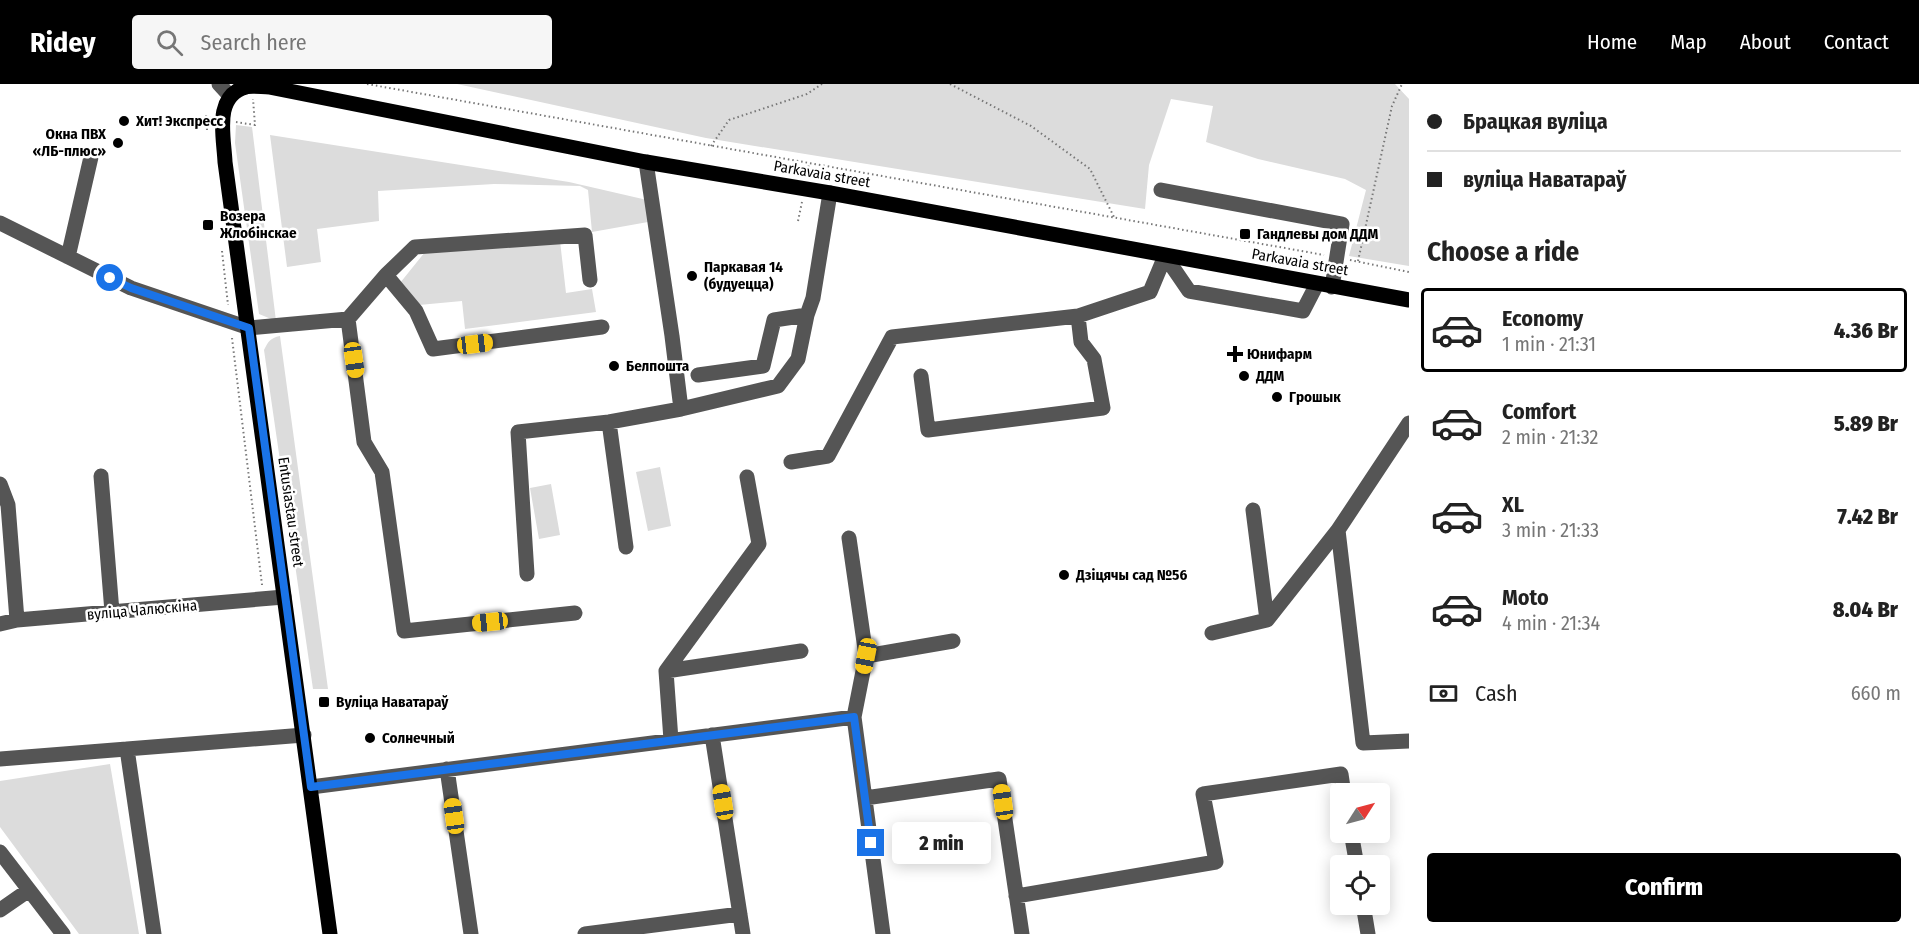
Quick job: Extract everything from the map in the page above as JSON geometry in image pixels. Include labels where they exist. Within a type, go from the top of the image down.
[{"type":"main road","name":"Parkavaia street","points":[[230,96],[246,87],[269,87],[646,162],[830,193],[1409,300]]},
{"type":"main road","name":"Entusiastau street","points":[[230,96],[222,111],[225,162],[330,934]]},
{"type":"street","points":[[219,84],[230,96]]},
{"type":"street","points":[[68,257],[91,157]]},
{"type":"street","points":[[646,162],[681,409]]},
{"type":"street","points":[[1161,190],[1342,224],[1337,258],[1324,285],[1303,311],[1189,291],[1165,256]]},
{"type":"street","points":[[527,574],[518,432],[609,422],[681,409],[778,386],[798,359],[813,298],[830,193]]},
{"type":"street","points":[[0,223],[131,288],[249,328],[348,320],[386,275],[415,247],[585,235],[590,280]]},
{"type":"street","points":[[791,462],[828,456],[892,337],[1078,316],[1150,292],[1165,256]]},
{"type":"street","points":[[386,275],[416,311],[433,349],[602,327]]},
{"type":"street","points":[[698,375],[763,366],[774,320],[807,315]]},
{"type":"street","points":[[921,376],[928,430],[1103,408],[1094,359],[1082,342],[1078,316]]},
{"type":"street","points":[[348,320],[364,442],[382,472],[404,632],[575,613]]},
{"type":"street","points":[[609,422],[626,547]]},
{"type":"street","points":[[1212,633],[1267,620],[1338,530],[1409,423]]},
{"type":"street","points":[[101,476],[112,612]]},
{"type":"street","points":[[671,740],[666,671],[759,544],[747,477]]},
{"type":"street","points":[[0,484],[8,505],[17,620]]},
{"type":"street","points":[[1253,510],[1267,620]]},
{"type":"street","points":[[1338,530],[1363,743],[1409,741]]},
{"type":"street","points":[[849,538],[866,656],[854,717],[883,934]]},
{"type":"street","name":"вуліца Чалюскіна","points":[[0,624],[17,620],[284,597]]},
{"type":"street","points":[[866,656],[953,641]]},
{"type":"street","points":[[666,671],[801,651]]},
{"type":"street","points":[[311,787],[854,717]]},
{"type":"street","points":[[0,759],[304,735]]},
{"type":"street","points":[[712,735],[743,934]]},
{"type":"street","points":[[127,749],[154,934]]},
{"type":"street","points":[[447,770],[471,934]]},
{"type":"street","points":[[1016,896],[1216,862],[1203,794],[1341,774],[1342,783]]},
{"type":"street","points":[[865,798],[999,778],[1022,934]]},
{"type":"street","points":[[0,852],[63,934]]},
{"type":"street","points":[[0,910],[29,890]]},
{"type":"street","points":[[585,934],[740,914]]},
{"type":"street","points":[[1365,915],[1368,934]]},
{"type":"path","points":[[367,84],[1409,272]]},
{"type":"path","points":[[711,146],[729,120],[807,94],[822,84]]},
{"type":"path","points":[[950,84],[1031,126],[1090,169],[1115,219]]},
{"type":"path","points":[[1358,261],[1392,106],[1402,84]]},
{"type":"path","points":[[251,87],[255,125]]},
{"type":"shaded area","points":[[457,84],[1395,84],[1409,99],[1409,266],[1349,256],[1366,190],[1345,179],[1258,159],[1206,142],[1213,106],[1171,99],[1149,165],[1145,209],[706,138]]},
{"type":"shaded area","points":[[236,125],[252,127],[276,321],[259,314],[235,143]]},
{"type":"shaded area","points":[[270,135],[569,182],[647,200],[648,222],[592,232],[588,190],[580,186],[494,184],[378,191],[379,221],[317,229],[321,262],[287,267]]},
{"type":"shaded area","points":[[560,241],[566,293],[592,289],[596,312],[465,329],[462,301],[419,305],[400,283],[425,252]]},
{"type":"shaded area","points":[[280,336],[328,689],[313,689],[264,350],[270,341]]},
{"type":"shaded area","points":[[660,467],[671,526],[648,531],[636,472]]},
{"type":"shaded area","points":[[551,484],[560,535],[539,539],[530,488]]},
{"type":"shaded area","points":[[110,764],[139,934],[79,934],[0,827],[0,781]]},
{"type":"place","name":"Хит! Экспресс","points":[[124,121]]},
{"type":"place","name":"Окна ПВХ «ЛБ-плюс»","points":[[118,143]]},
{"type":"place","name":"Возера Жлобінскае","points":[[208,225]]},
{"type":"place","name":"Гандлевы дом ДДМ","points":[[1245,234]]},
{"type":"place","name":"Паркавая 14 (будуецца)","points":[[692,276]]},
{"type":"place","name":"Юнифарм","points":[[1235,354]]},
{"type":"place","name":"Белпошта","points":[[614,366]]},
{"type":"place","name":"ДДМ","points":[[1244,376]]},
{"type":"place","name":"Грошык","points":[[1277,397]]},
{"type":"place","name":"Дзіцячы сад №56","points":[[1064,575]]},
{"type":"place","name":"Вуліца Наватараў","points":[[324,702]]},
{"type":"place","name":"Солнечный","points":[[370,738]]},
{"type":"route","points":[[110,278],[131,288],[249,328],[311,787],[854,717],[871,843]]}]
